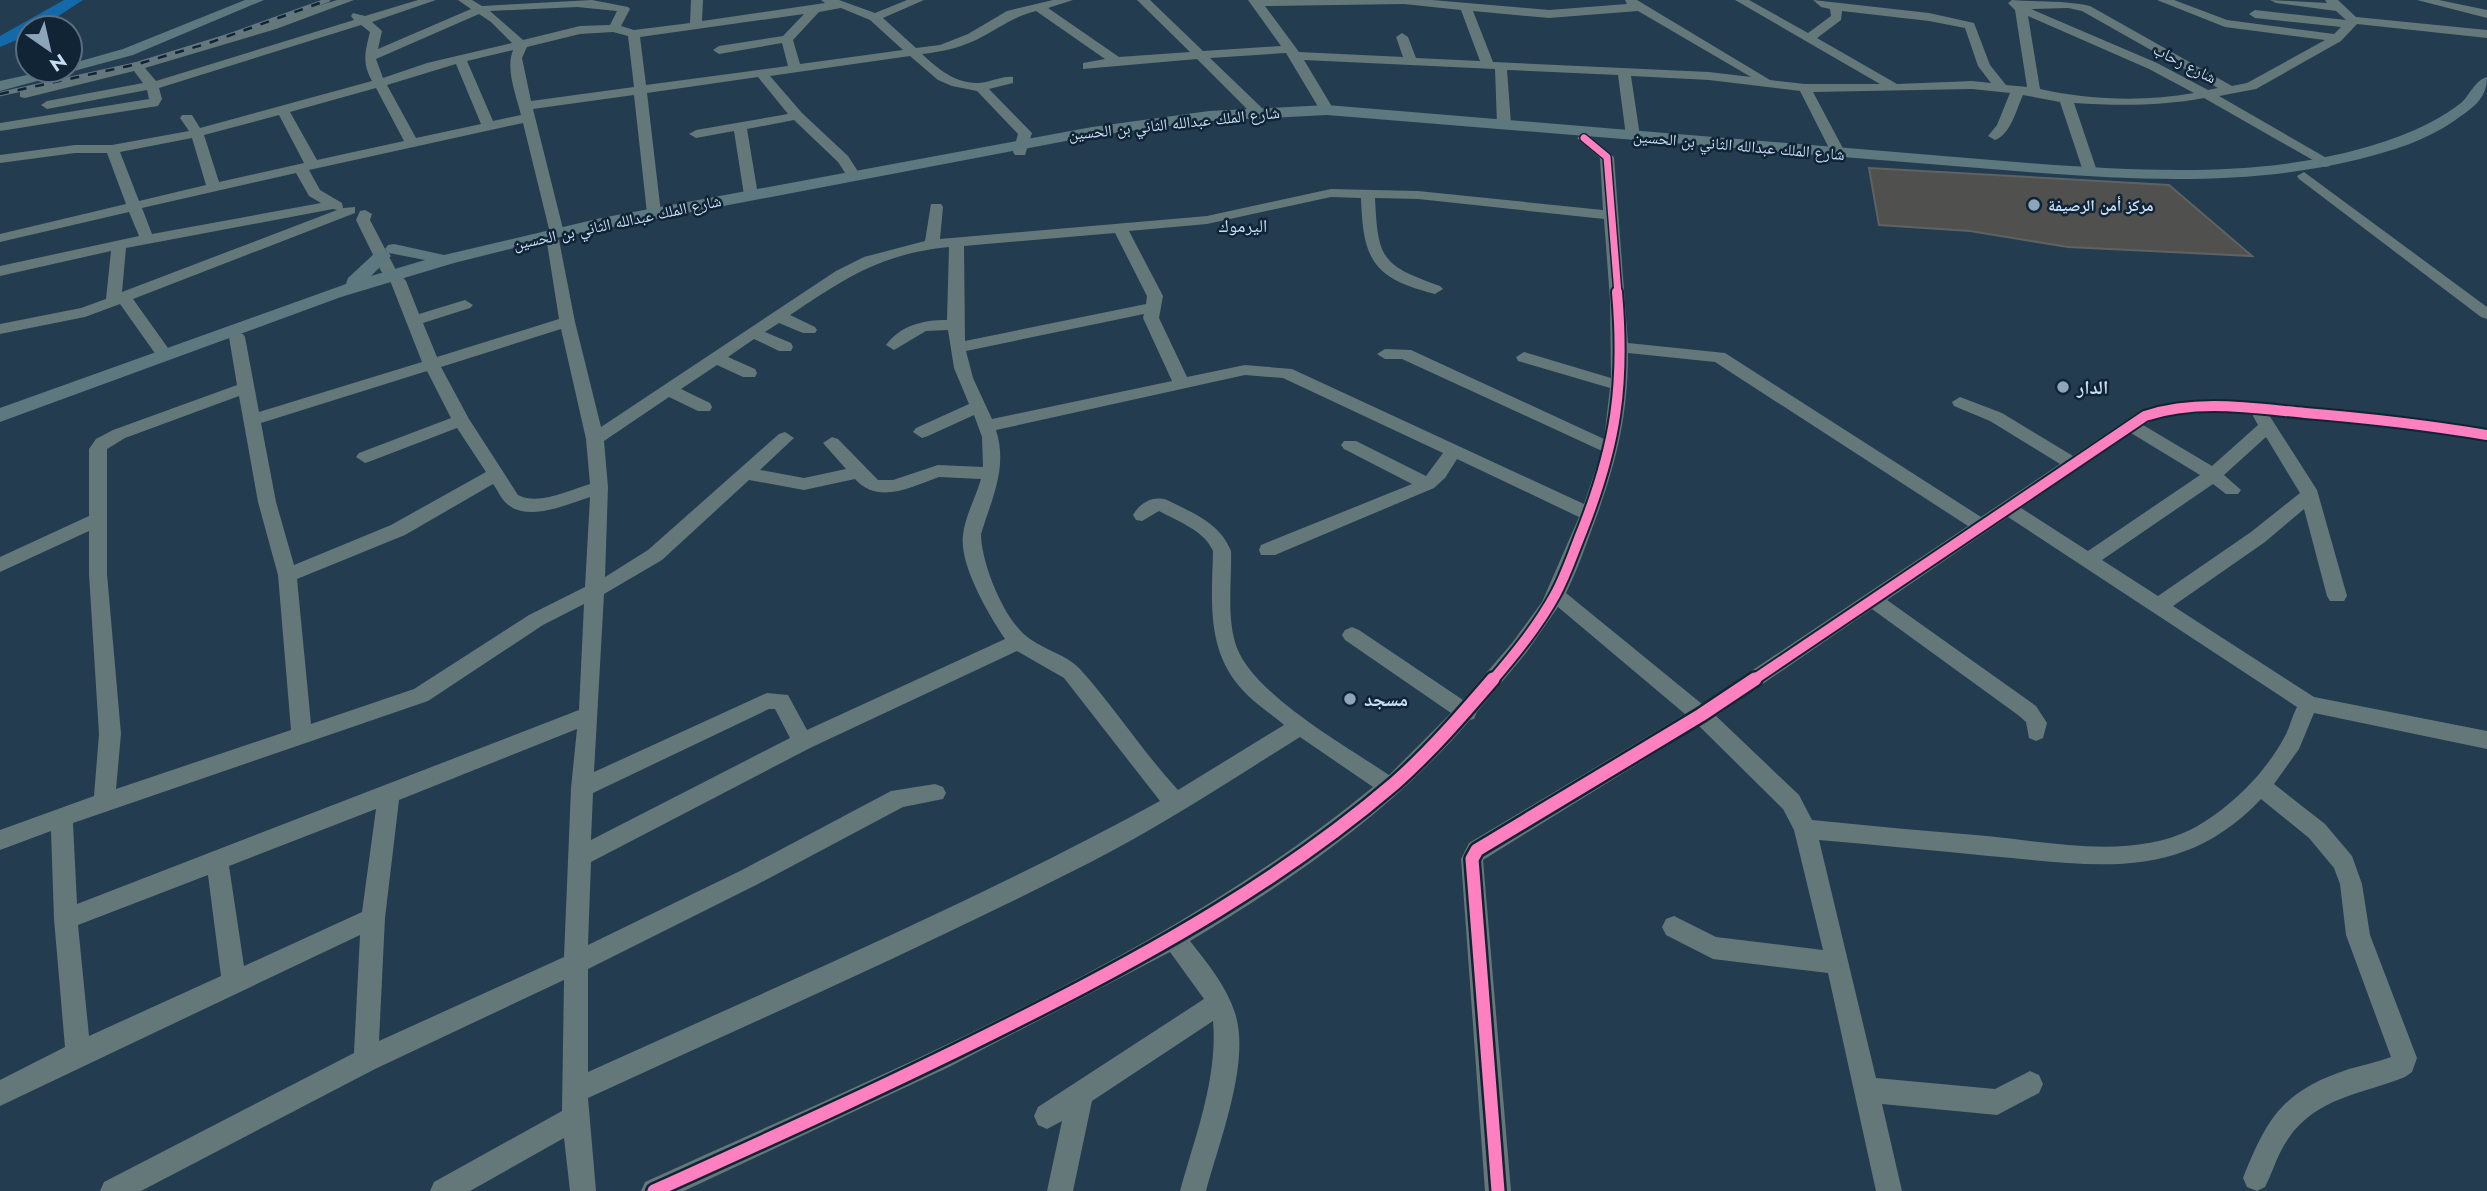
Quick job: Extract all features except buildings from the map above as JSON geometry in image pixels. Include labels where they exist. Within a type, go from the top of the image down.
[{"type":"main road","points":[[84,63],[248,0]]},
{"type":"main road","points":[[84,62],[128,52],[257,0]]},
{"type":"main road","name":"شارع الملك عبدالله الثاني بن الحسين","points":[[0,424],[451,258],[1120,125],[1256,110],[1327,110],[1504,124],[1738,149],[2177,183],[2304,176],[2387,158],[2447,134],[2483,103],[2487,82]]},
{"type":"main road","name":"شارع الملك عبدالله الثاني بن الحسين","points":[[1738,149],[1839,154],[2024,171],[2232,174],[2325,163],[2375,150],[2418,134],[2462,110],[2483,103]]},
{"type":"main road","name":"شارع الملك عبدالله الثاني بن الحسين","points":[[0,415],[334,294],[397,276],[653,213],[1020,147],[1175,125],[1286,117],[1630,139]]},
{"type":"main road","points":[[334,294],[363,276],[388,252],[451,258]]},
{"type":"street","points":[[47,105],[152,86],[430,0]]},
{"type":"street","points":[[464,0],[505,28],[521,45]]},
{"type":"street","points":[[370,57],[482,10],[576,0],[602,2],[624,9],[614,28]]},
{"type":"street","points":[[696,25],[697,0]]},
{"type":"street","points":[[874,17],[918,0]]},
{"type":"street","points":[[1002,0],[1024,10]]},
{"type":"street","points":[[720,65],[761,74],[914,52],[961,42],[1024,10],[1067,0]]},
{"type":"street","points":[[1143,0],[1256,110]]},
{"type":"street","points":[[1255,1],[1404,0],[1549,14],[1634,4],[1769,83]]},
{"type":"street","points":[[1536,0],[1549,14]]},
{"type":"street","points":[[1741,0],[1895,87]]},
{"type":"street","points":[[1819,0],[1822,5],[1929,17],[1970,26],[1984,66],[2001,87]]},
{"type":"street","points":[[2162,0],[2212,20],[2337,38]]},
{"type":"street","points":[[2193,0],[2218,10],[2255,15],[2487,34]]},
{"type":"street","points":[[2256,0],[2255,15],[2259,28]]},
{"type":"street","points":[[2276,0],[2337,4],[2352,22]]},
{"type":"street","points":[[2423,0],[2487,14]]},
{"type":"street","points":[[1255,1],[1292,52],[1327,110]]},
{"type":"street","points":[[26,94],[136,66],[343,2],[376,31],[370,57],[378,83],[412,144]]},
{"type":"street","points":[[0,159],[75,149],[112,149],[197,133],[460,59],[580,30],[614,28],[634,34],[816,9],[832,2],[874,17],[932,68],[954,82],[980,87],[1009,80]]},
{"type":"street","points":[[2034,92],[2016,5],[2068,4],[2086,8],[2232,91]]},
{"type":"street","points":[[1465,5],[1495,66],[1504,124]]},
{"type":"street","name":"شارع رحاب","points":[[2016,5],[2130,55],[2210,95],[2325,163]]},
{"type":"street","points":[[1038,7],[1116,61]]},
{"type":"street","points":[[1808,39],[1837,17],[1836,7]]},
{"type":"street","points":[[0,240],[214,187],[489,127],[525,112],[641,89],[720,65],[788,39],[816,9]]},
{"type":"street","points":[[720,65],[721,21]]},
{"type":"street","points":[[1087,66],[1116,61],[1292,52],[1624,72],[1804,88],[1943,85],[2001,87],[2066,100],[2113,102],[2210,95],[2266,80],[2337,38],[2352,22]]},
{"type":"street","points":[[634,34],[653,213]]},
{"type":"street","points":[[1402,37],[1410,60]]},
{"type":"street","points":[[788,39],[795,69]]},
{"type":"street","points":[[521,45],[516,58],[517,71],[556,238],[567,322],[595,439],[599,487],[589,715],[582,788],[576,963],[575,1118],[583,1191]]},
{"type":"street","points":[[460,59],[489,127]]},
{"type":"street","points":[[0,127],[100,109],[150,104],[157,100],[152,86],[136,66]]},
{"type":"street","points":[[1607,157],[1630,139],[1624,72]]},
{"type":"street","points":[[761,74],[797,116],[843,159],[855,176]]},
{"type":"street","points":[[980,87],[1023,131],[1025,136],[1020,147]]},
{"type":"street","points":[[1804,88],[1839,154]]},
{"type":"street","points":[[1995,136],[2003,126],[2018,90]]},
{"type":"street","points":[[2066,100],[2090,172]]},
{"type":"street","points":[[283,110],[307,168],[314,193],[333,205],[374,217],[432,365],[461,420],[514,502],[524,506],[541,505],[599,487]]},
{"type":"street","points":[[696,134],[797,116]]},
{"type":"street","points":[[187,118],[197,133],[214,187]]},
{"type":"street","points":[[740,126],[751,195]]},
{"type":"street","points":[[654,1191],[887,1085],[1117,970],[1174,938],[1333,834],[1391,788],[1467,713],[1556,595],[1589,514],[1611,448],[1621,386],[1607,157],[1584,138]]},
{"type":"street","points":[[112,149],[147,239]]},
{"type":"street","points":[[2304,176],[2487,314]]},
{"type":"street","points":[[595,439],[855,267],[900,250],[932,243],[1121,230],[1207,220],[1331,193],[1418,195],[1609,215]]},
{"type":"street","points":[[1368,193],[1370,238],[1374,255],[1392,273],[1435,289]]},
{"type":"street","points":[[0,271],[147,239],[333,205]]},
{"type":"street","points":[[932,243],[936,208]]},
{"type":"street","points":[[0,329],[69,316],[119,300],[357,212]]},
{"type":"street","points":[[1121,230],[1155,296],[1151,318],[1182,384]]},
{"type":"street","points":[[957,241],[957,348],[961,367],[987,426],[993,449],[992,473],[971,539],[975,560],[988,592],[1018,642],[1056,661],[1071,672],[1176,803]]},
{"type":"street","points":[[119,245],[119,300],[165,355]]},
{"type":"street","points":[[414,321],[465,305]]},
{"type":"street","points":[[957,348],[1153,307]]},
{"type":"street","points":[[778,316],[809,330]]},
{"type":"street","points":[[252,420],[567,322]]},
{"type":"street","points":[[894,345],[911,330],[922,326],[956,325]]},
{"type":"street","points":[[753,333],[785,347]]},
{"type":"street","points":[[237,337],[267,502],[287,575],[302,737]]},
{"type":"street","points":[[1620,347],[1714,356],[1727,361],[1980,525]]},
{"type":"street","points":[[1385,354],[1405,354],[1573,433],[1611,448]]},
{"type":"street","points":[[1524,357],[1621,386]]},
{"type":"street","points":[[716,358],[749,373]]},
{"type":"street","points":[[987,426],[1245,370],[1286,373],[1589,514]]},
{"type":"street","points":[[104,802],[110,734],[98,574],[98,454],[102,443],[143,424],[246,388]]},
{"type":"street","points":[[668,390],[704,407]]},
{"type":"street","points":[[1960,402],[1996,417],[2071,463]]},
{"type":"street","points":[[922,432],[977,407]]},
{"type":"street","points":[[1498,1191],[1473,854],[1701,715],[2071,463],[2157,411],[2174,407],[2256,409],[2381,420],[2487,435]]},
{"type":"street","points":[[2256,409],[2309,495],[2337,596]]},
{"type":"street","points":[[366,457],[461,420]]},
{"type":"street","points":[[2130,425],[2213,475],[2232,490]]},
{"type":"street","points":[[2090,559],[2213,475],[2267,426]]},
{"type":"street","points":[[0,841],[104,802],[421,695],[536,620],[621,576],[655,555],[785,438]]},
{"type":"street","points":[[832,443],[871,484],[881,487],[894,486],[938,471],[992,473]]},
{"type":"street","points":[[1350,445],[1428,484]]},
{"type":"street","points":[[1268,550],[1428,484],[1439,474],[1454,449]]},
{"type":"street","points":[[747,474],[804,484],[858,472]]},
{"type":"street","points":[[287,575],[398,530],[496,474]]},
{"type":"street","points":[[2160,605],[2258,537],[2309,495]]},
{"type":"street","points":[[1142,515],[1157,504],[1166,505],[1202,526],[1218,541],[1222,551],[1222,627],[1228,650],[1246,681],[1300,726],[1391,788]]},
{"type":"street","points":[[2008,508],[2160,605],[2307,707],[2401,736],[2487,753]]},
{"type":"street","points":[[0,565],[99,519]]},
{"type":"street","points":[[1556,595],[1701,715],[1791,802],[1805,829],[1889,1191]]},
{"type":"street","points":[[1872,599],[2018,703],[2034,717],[2038,726],[2036,732]]},
{"type":"street","points":[[1352,635],[1467,713]]},
{"type":"street","points":[[581,856],[803,742],[1018,642]]},
{"type":"street","points":[[582,788],[767,701],[781,701],[803,742]]},
{"type":"street","points":[[2307,707],[2487,740]]},
{"type":"street","points":[[1805,829],[2044,851],[2113,854],[2155,851],[2200,835],[2260,785],[2282,760],[2307,707]]},
{"type":"street","points":[[66,919],[589,715]]},
{"type":"street","points":[[575,1091],[991,900],[1084,854],[1176,803],[1300,726]]},
{"type":"street","points":[[2256,1178],[2279,1129],[2305,1102],[2322,1091],[2396,1068],[2403,1063],[2404,1058],[2358,935],[2351,884],[2344,863],[2317,831],[2260,785]]},
{"type":"street","points":[[117,1190],[366,1060],[576,963],[750,877],[899,798],[935,793]]},
{"type":"street","points":[[366,1060],[373,918],[389,795]]},
{"type":"street","points":[[62,818],[66,919],[78,1054]]},
{"type":"street","points":[[0,833],[23,832]]},
{"type":"street","points":[[217,860],[234,982]]},
{"type":"street","points":[[0,1093],[78,1054],[373,918]]},
{"type":"street","points":[[1674,927],[1713,948],[1838,963]]},
{"type":"street","points":[[1174,938],[1219,1003],[1226,1021],[1224,1067],[1193,1191]]},
{"type":"street","points":[[1047,1116],[1219,1003]]},
{"type":"street","points":[[1866,1090],[1997,1102],[2030,1084]]},
{"type":"street","points":[[1060,1191],[1082,1094]]},
{"type":"street","points":[[443,1191],[575,1118]]},
{"type":"waterway","points":[[52,14],[75,0]]},
{"type":"waterway","points":[[0,42],[14,36]]},
{"type":"railway","points":[[0,94],[138,64],[209,43],[328,0]]},
{"type":"cycle path","points":[[654,1191],[940,1059],[1161,945],[1283,869],[1341,827],[1396,781],[1448,731],[1519,648],[1555,596],[1595,499],[1612,443],[1620,371],[1620,336],[1607,157],[1584,138]]},
{"type":"cycle path","points":[[1498,1191],[1472,859],[1477,850],[1701,715],[2145,416],[2179,407],[2235,407],[2363,418],[2487,435]]},
{"type":"place","name":"مركز أمن الرصيفة","points":[[2034,205]]},
{"type":"place","name":"الدار","points":[[2063,387]]},
{"type":"place","name":"مسجد","points":[[1350,699]]},
{"type":"district","name":"اليرموك","points":[[1243,226]]}]
